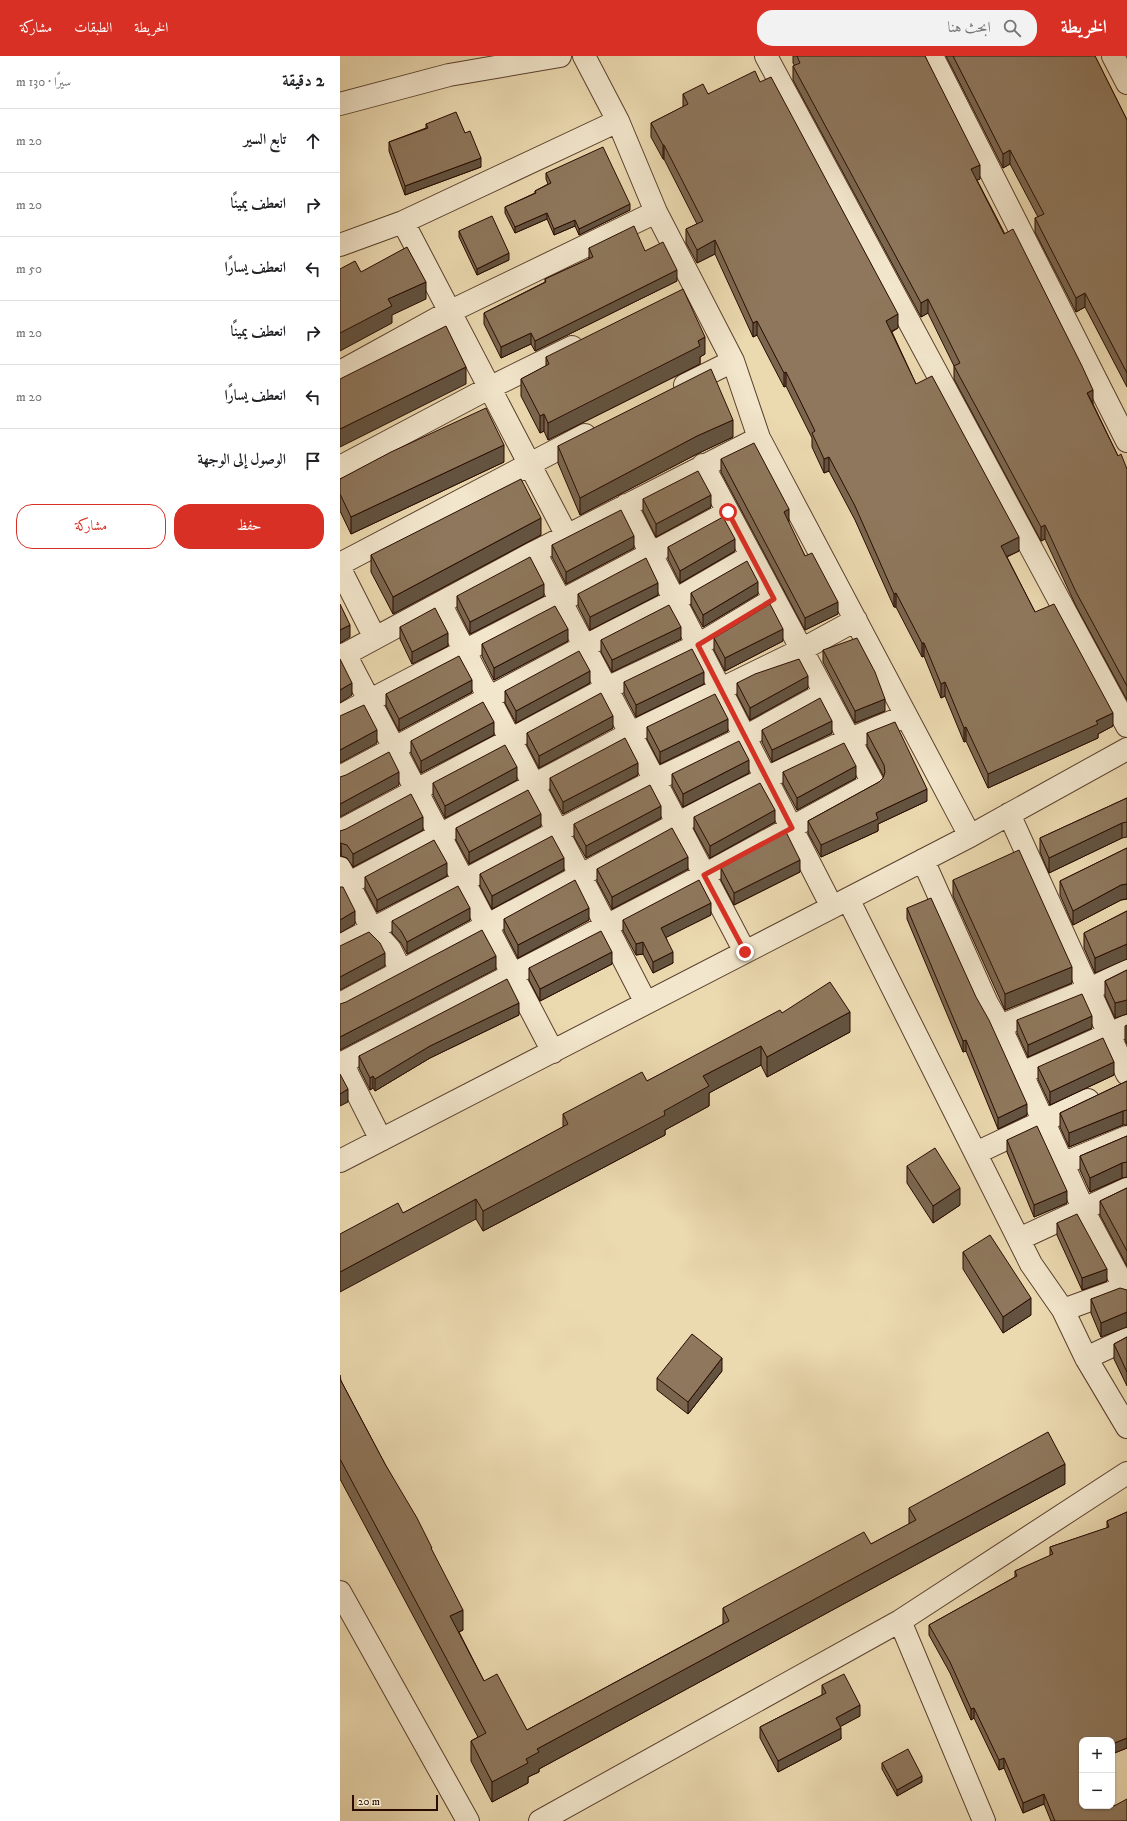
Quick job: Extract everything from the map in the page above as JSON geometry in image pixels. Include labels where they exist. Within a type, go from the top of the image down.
[{"type":"street","points":[[340,104],[450,75],[560,56]]},
{"type":"street","points":[[766,56],[1127,726]]},
{"type":"street","points":[[932,56],[1127,441]]},
{"type":"street","points":[[1113,56],[1127,83]]},
{"type":"street","points":[[593,58],[656,212],[733,361],[759,438],[970,836]]},
{"type":"street","points":[[340,245],[402,222],[618,122]]},
{"type":"street","points":[[340,372],[449,312],[656,212]]},
{"type":"street","points":[[402,222],[567,536]]},
{"type":"street","points":[[674,297],[695,286]]},
{"type":"street","points":[[340,466],[489,388],[588,339]]},
{"type":"street","points":[[669,393],[733,361]]},
{"type":"street","points":[[340,564],[606,425]]},
{"type":"street","points":[[553,1052],[370,701],[343,655],[535,552],[703,465],[759,438]]},
{"type":"street","points":[[381,1140],[342,1063],[704,875],[873,783],[703,465]]},
{"type":"street","points":[[626,505],[792,828],[840,903],[976,1153],[1031,1264],[1062,1310],[1086,1358],[1127,1427]]},
{"type":"street","points":[[340,716],[560,600],[652,554],[728,512]]},
{"type":"street","points":[[535,552],[745,952]]},
{"type":"street","points":[[340,777],[585,646],[675,600],[751,556]]},
{"type":"street","points":[[340,569],[375,638]]},
{"type":"street","points":[[340,831],[607,688],[698,645],[774,599]]},
{"type":"street","points":[[440,603],[646,1003]]},
{"type":"street","points":[[401,971],[390,949],[372,929],[343,880],[440,835],[631,733],[801,650],[856,620]]},
{"type":"street","points":[[340,946],[655,780],[745,737],[825,693]]},
{"type":"street","points":[[340,1004],[677,823],[849,738],[906,716]]},
{"type":"street","points":[[340,1160],[553,1052],[970,836],[1127,749]]},
{"type":"street","points":[[976,1153],[1118,1084],[1118,1031],[1090,989],[1010,814]]},
{"type":"street","points":[[923,860],[987,1003],[1000,1026],[1022,1073],[1062,1164],[1084,1210],[1127,1289],[1062,1310]]},
{"type":"street","points":[[1044,889],[1065,879]]},
{"type":"street","points":[[1068,942],[1088,932]]},
{"type":"street","points":[[1000,1026],[1090,989],[1127,971]]},
{"type":"street","points":[[1022,1073],[1118,1031]]},
{"type":"street","points":[[1062,1164],[1127,1137]]},
{"type":"street","points":[[1018,1239],[1126,1192]]},
{"type":"street","points":[[1086,1358],[1127,1339]]},
{"type":"street","points":[[540,1821],[900,1621],[1127,1473]]},
{"type":"street","points":[[340,1592],[468,1821]]},
{"type":"street","points":[[900,1621],[984,1821]]},
{"type":"building","points":[[797,56],[925,56],[980,165],[971,169],[1004,234],[1013,229],[1082,366],[1093,390],[1087,393],[1118,456],[1121,454],[1127,469],[1127,686],[1076,592],[1045,525],[1041,527],[954,366],[960,363],[928,299],[921,303],[793,66],[800,63]]},
{"type":"building","points":[[953,56],[1095,56],[1127,120],[1127,373],[1085,293],[1076,298],[1035,218],[1044,214],[1010,150],[1003,154]]},
{"type":"building","points":[[755,71],[760,82],[771,77],[898,314],[886,321],[916,384],[932,376],[1019,537],[1001,546],[1035,612],[1054,604],[1113,713],[1096,721],[1098,724],[988,774],[966,727],[964,728],[945,682],[941,684],[924,643],[922,643],[896,593],[894,594],[855,506],[829,457],[824,459],[812,433],[815,431],[786,372],[784,373],[757,321],[753,323],[715,240],[697,250],[686,229],[703,221],[651,123],[688,104],[683,94],[703,84],[708,94]]},
{"type":"building","points":[[456,112],[465,133],[470,131],[481,158],[405,186],[389,142],[428,128],[426,124]]},
{"type":"building","points":[[603,147],[630,204],[579,229],[575,220],[554,229],[547,213],[515,227],[505,207],[536,193],[535,191],[551,183],[546,173]]},
{"type":"building","points":[[492,216],[509,253],[477,269],[459,231]]},
{"type":"building","points":[[634,226],[645,251],[663,242],[677,270],[535,341],[531,333],[501,347],[484,313],[546,282],[545,279],[593,257],[589,248]]},
{"type":"building","points":[[407,247],[426,282],[388,299],[392,306],[340,333],[340,269],[355,261],[361,272]]},
{"type":"building","points":[[683,289],[705,337],[698,341],[700,346],[548,423],[544,414],[540,416],[521,379],[549,364],[546,357]]},
{"type":"building","points":[[446,326],[466,367],[340,429],[340,379]]},
{"type":"building","points":[[711,369],[733,420],[697,436],[580,498],[558,446]]},
{"type":"building","points":[[486,408],[504,445],[351,517],[340,494],[340,479],[391,452]]},
{"type":"building","points":[[754,443],[789,509],[784,512],[805,556],[812,553],[838,602],[805,618],[721,459]]},
{"type":"building","points":[[698,471],[711,495],[656,524],[643,499]]},
{"type":"building","points":[[521,479],[541,518],[393,597],[371,555]]},
{"type":"building","points":[[621,510],[634,536],[566,572],[552,545]]},
{"type":"building","points":[[723,517],[735,539],[680,571],[668,547]]},
{"type":"building","points":[[530,557],[544,584],[470,622],[457,596]]},
{"type":"building","points":[[646,558],[658,583],[590,617],[578,594]]},
{"type":"building","points":[[747,561],[758,582],[703,615],[691,593]]},
{"type":"building","points":[[340,604],[350,625],[340,630]]},
{"type":"building","points":[[770,604],[783,629],[725,658],[714,638]]},
{"type":"building","points":[[669,605],[681,627],[612,660],[601,640]]},
{"type":"building","points":[[555,606],[568,629],[494,668],[482,644]]},
{"type":"building","points":[[435,608],[448,633],[412,652],[400,627]]},
{"type":"building","points":[[857,638],[875,672],[885,699],[855,711],[823,650]]},
{"type":"building","points":[[692,649],[704,672],[636,705],[624,682]]},
{"type":"building","points":[[579,651],[590,671],[516,711],[505,691]]},
{"type":"building","points":[[459,656],[472,680],[399,719],[386,694]]},
{"type":"building","points":[[340,659],[352,683],[340,690]]},
{"type":"building","points":[[799,659],[808,676],[750,708],[737,683],[755,674]]},
{"type":"building","points":[[601,693],[613,716],[539,756],[527,733]]},
{"type":"building","points":[[715,694],[728,719],[660,752],[647,727]]},
{"type":"building","points":[[820,698],[832,721],[772,750],[762,730]]},
{"type":"building","points":[[483,702],[494,722],[421,761],[411,741]]},
{"type":"building","points":[[364,705],[377,730],[340,750],[340,716]]},
{"type":"building","points":[[895,722],[927,789],[876,813],[878,819],[821,845],[808,821],[879,782],[883,778],[885,772],[884,765],[867,733]]},
{"type":"building","points":[[625,738],[638,763],[563,802],[550,778]]},
{"type":"building","points":[[739,741],[749,760],[683,794],[672,774]]},
{"type":"building","points":[[844,743],[856,766],[797,798],[783,772]]},
{"type":"building","points":[[505,745],[517,767],[445,806],[433,783]]},
{"type":"building","points":[[389,752],[399,772],[340,804],[340,777]]},
{"type":"building","points":[[760,783],[775,810],[710,846],[694,817]]},
{"type":"building","points":[[650,785],[661,806],[586,846],[574,824]]},
{"type":"building","points":[[528,790],[541,814],[469,852],[456,828]]},
{"type":"building","points":[[411,794],[423,817],[353,854],[347,845],[340,843],[340,831]]},
{"type":"building","points":[[1127,798],[1127,822],[1049,858],[1040,838]]},
{"type":"building","points":[[672,828],[688,857],[612,897],[597,869]]},
{"type":"building","points":[[786,832],[800,860],[734,893],[721,868]]},
{"type":"building","points":[[552,836],[564,858],[492,896],[480,874]]},
{"type":"building","points":[[434,840],[447,863],[377,900],[365,877]]},
{"type":"building","points":[[1127,848],[1127,884],[1121,885],[1073,911],[1060,881]]},
{"type":"building","points":[[1019,850],[1072,967],[1005,994],[953,880]]},
{"type":"building","points":[[575,880],[589,908],[518,945],[504,919]]},
{"type":"building","points":[[699,880],[711,903],[661,928],[673,952],[653,962],[643,942],[636,944],[623,920]]},
{"type":"building","points":[[458,886],[470,908],[407,942],[401,931],[392,921]]},
{"type":"building","points":[[340,887],[343,887],[355,911],[340,920]]},
{"type":"building","points":[[931,898],[1027,1104],[998,1118],[966,1040],[963,1041],[907,908]]},
{"type":"building","points":[[1127,911],[1127,944],[1095,958],[1084,933]]},
{"type":"building","points":[[482,930],[496,956],[340,1037],[340,1004]]},
{"type":"building","points":[[601,931],[612,952],[540,989],[529,968]]},
{"type":"building","points":[[369,932],[380,943],[385,953],[340,977],[340,946]]},
{"type":"building","points":[[1127,970],[1127,1000],[1115,1003],[1105,981]]},
{"type":"building","points":[[507,979],[519,1003],[430,1046],[375,1079],[373,1076],[370,1078],[359,1056]]},
{"type":"building","points":[[830,982],[850,1012],[767,1057],[761,1046],[703,1076],[709,1086],[664,1111],[665,1115],[483,1211],[476,1199],[340,1272],[340,1234],[398,1203],[403,1213],[568,1124],[563,1114],[642,1072],[647,1081],[780,1010],[782,1013]]},
{"type":"building","points":[[1082,994],[1092,1016],[1028,1045],[1017,1020]]},
{"type":"building","points":[[1103,1038],[1114,1062],[1050,1092],[1038,1067]]},
{"type":"building","points":[[340,1074],[348,1089],[340,1094]]},
{"type":"building","points":[[1127,1081],[1127,1110],[1069,1133],[1060,1113]]},
{"type":"building","points":[[1037,1126],[1067,1191],[1034,1205],[1007,1140]]},
{"type":"building","points":[[1127,1136],[1127,1162],[1090,1178],[1080,1156]]},
{"type":"building","points":[[935,1148],[960,1188],[933,1206],[907,1166]]},
{"type":"building","points":[[1127,1188],[1127,1251],[1100,1201]]},
{"type":"building","points":[[1077,1214],[1107,1269],[1082,1278],[1057,1223]]},
{"type":"building","points":[[990,1235],[1031,1298],[1003,1317],[963,1252]]},
{"type":"building","points":[[1120,1288],[1127,1290],[1127,1312],[1101,1323],[1091,1299]]},
{"type":"building","points":[[692,1334],[722,1358],[688,1402],[657,1378]]},
{"type":"building","points":[[1127,1337],[1127,1372],[1114,1344]]},
{"type":"building","points":[[340,1379],[385,1464],[417,1518],[463,1610],[450,1616],[484,1681],[497,1674],[527,1730],[729,1621],[723,1608],[754,1591],[864,1532],[871,1544],[916,1520],[909,1508],[1048,1432],[1065,1464],[537,1749],[539,1752],[526,1759],[528,1763],[492,1782],[471,1741],[486,1733],[340,1459]]},
{"type":"building","points":[[1127,1512],[1127,1738],[1115,1743],[1115,1737],[1079,1737],[1079,1809],[1115,1809],[1115,1805],[1127,1799],[1127,1821],[1055,1821],[1044,1794],[1023,1803],[1004,1758],[999,1760],[974,1708],[971,1709],[950,1662],[929,1625],[1017,1576],[1015,1571],[1053,1554],[1050,1547],[1109,1527],[1107,1521]]},
{"type":"building","points":[[844,1674],[860,1705],[836,1718],[841,1728],[778,1761],[760,1727],[826,1693],[822,1685]]},
{"type":"building","points":[[908,1749],[922,1776],[897,1790],[882,1763]]},
{"type":"route","points":[[728,512],[774,599],[698,645],[792,828],[704,875],[745,952]]}]
